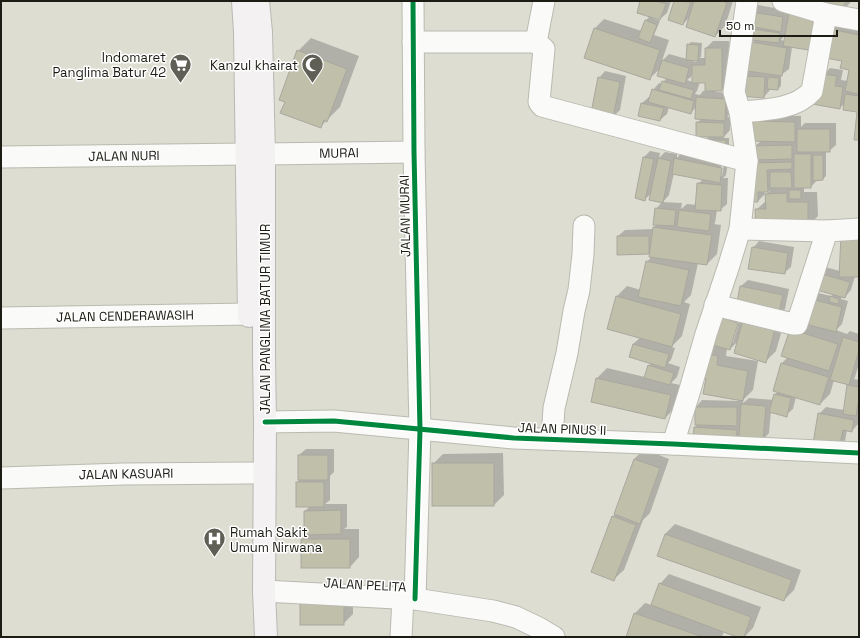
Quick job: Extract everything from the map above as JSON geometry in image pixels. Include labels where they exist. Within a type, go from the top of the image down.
[{"type":"main road","name":"JALAN PANGLIMA BATUR TIMUR","points":[[243,1],[255,154]]},
{"type":"main road","name":"JALAN PANGLIMA BATUR TIMUR","points":[[258,1],[261,32],[255,154],[256,263],[264,357],[266,422],[264,591],[266,637]]},
{"type":"main road","name":"JALAN PANGLIMA BATUR TIMUR","points":[[252,637],[249,314],[256,263]]},
{"type":"street","name":"JALAN MURAI","points":[[401,637],[409,598],[420,430],[414,152],[413,1]]},
{"type":"street","points":[[536,42],[544,1]]},
{"type":"street","points":[[673,444],[715,305],[740,229],[747,161],[740,112],[734,92],[746,1]]},
{"type":"street","points":[[783,1],[826,14],[859,20]]},
{"type":"street","points":[[740,112],[774,109],[801,101],[807,97],[812,91],[826,14]]},
{"type":"street","points":[[413,42],[536,42],[544,49],[538,102],[542,106],[747,161]]},
{"type":"street","name":"MURAI","points":[[255,154],[414,152]]},
{"type":"street","name":"JALAN NURI","points":[[1,157],[255,154]]},
{"type":"street","points":[[552,439],[554,408],[568,353],[574,311],[579,290],[584,226]]},
{"type":"street","points":[[740,229],[827,231],[859,230]]},
{"type":"street","points":[[715,305],[797,324],[827,231]]},
{"type":"street","name":"JALAN CENDERAWASIH","points":[[1,318],[249,314]]},
{"type":"street","name":"JALAN PINUS II","points":[[266,422],[334,422],[514,438],[859,453]]},
{"type":"street","name":"JALAN KASUARI","points":[[1,478],[124,474],[251,473]]},
{"type":"street","name":"JALAN PELITA","points":[[264,591],[409,598],[493,611],[516,617],[554,637]]},
{"type":"building","points":[[640,1],[656,1],[666,4],[660,20],[637,13]]},
{"type":"building","points":[[674,1],[691,2],[683,25],[668,20]]},
{"type":"building","points":[[694,1],[722,1],[727,3],[715,37],[686,27]]},
{"type":"building","points":[[826,1],[846,1],[841,14],[824,8]]},
{"type":"building","points":[[790,7],[815,12],[809,50],[783,46]]},
{"type":"building","points":[[751,12],[783,17],[781,32],[749,26]]},
{"type":"building","points":[[645,20],[657,25],[650,43],[638,38]]},
{"type":"building","points":[[594,28],[660,50],[650,80],[584,58]]},
{"type":"building","points":[[826,28],[859,35],[858,94],[845,91],[849,70],[840,68],[842,61],[820,57]]},
{"type":"building","points":[[752,29],[780,33],[779,43],[751,40]]},
{"type":"building","points":[[751,42],[787,48],[782,76],[747,71]]},
{"type":"building","points":[[687,44],[699,45],[698,61],[686,60]]},
{"type":"building","points":[[705,48],[722,48],[722,91],[705,91],[705,83],[692,83],[692,65],[705,65]]},
{"type":"building","name":"Kanzul khairat","points":[[297,50],[347,69],[327,122],[324,120],[321,128],[280,113],[285,102],[279,100]]},
{"type":"building","points":[[662,60],[689,68],[685,84],[657,76]]},
{"type":"building","points":[[822,74],[837,76],[835,86],[843,87],[840,109],[812,104]]},
{"type":"building","points":[[741,76],[765,77],[764,98],[740,96]]},
{"type":"building","points":[[598,77],[620,82],[613,118],[591,113]]},
{"type":"building","points":[[768,77],[779,78],[778,90],[767,89]]},
{"type":"building","points":[[662,81],[694,90],[691,99],[659,90]]},
{"type":"building","points":[[652,89],[694,101],[691,114],[648,102]]},
{"type":"building","points":[[845,94],[859,96],[859,140],[854,140],[857,112],[843,110]]},
{"type":"building","points":[[696,97],[726,99],[725,121],[695,119]]},
{"type":"building","points":[[641,103],[664,108],[660,121],[638,116]]},
{"type":"building","points":[[748,121],[795,122],[795,142],[747,141]]},
{"type":"building","points":[[696,122],[724,123],[724,137],[696,137]]},
{"type":"building","points":[[797,129],[830,129],[830,152],[797,152]]},
{"type":"building","points":[[704,140],[726,140],[726,149]]},
{"type":"building","points":[[792,145],[792,159],[754,160],[754,146]]},
{"type":"building","points":[[794,154],[811,154],[811,188],[794,188]]},
{"type":"building","points":[[813,155],[823,155],[823,180],[813,181]]},
{"type":"building","points":[[643,157],[654,159],[645,201],[635,198]]},
{"type":"building","points":[[658,158],[671,161],[663,203],[649,200]]},
{"type":"building","points":[[674,158],[722,168],[720,183],[672,174]]},
{"type":"building","points":[[792,162],[792,169],[767,170],[768,192],[758,192],[758,202],[751,202],[750,163]]},
{"type":"building","points":[[770,172],[791,172],[792,188],[770,188]]},
{"type":"building","points":[[697,183],[722,185],[721,211],[695,210]]},
{"type":"building","points":[[789,190],[801,190],[801,199],[789,199]]},
{"type":"building","points":[[787,193],[787,202],[808,202],[808,227],[756,228],[755,209],[766,209],[765,194]]},
{"type":"building","points":[[655,208],[676,210],[674,226],[653,225]]},
{"type":"building","points":[[679,210],[711,214],[709,231],[677,227]]},
{"type":"building","points":[[653,227],[712,235],[707,265],[649,257]]},
{"type":"building","points":[[617,236],[649,236],[649,254],[617,255]]},
{"type":"building","points":[[841,236],[859,237],[859,277],[839,277]]},
{"type":"building","points":[[752,247],[788,253],[785,274],[748,269]]},
{"type":"building","points":[[646,261],[689,270],[681,306],[638,297]]},
{"type":"building","points":[[818,273],[850,282],[845,298],[813,289]]},
{"type":"building","points":[[740,286],[783,295],[778,316],[736,307]]},
{"type":"building","points":[[616,296],[681,314],[672,347],[607,329]]},
{"type":"building","points":[[830,296],[839,299],[838,304],[829,302]]},
{"type":"building","points":[[807,298],[842,307],[836,332],[801,323]]},
{"type":"building","points":[[717,316],[738,323],[730,350],[709,344]]},
{"type":"building","points":[[743,320],[775,329],[766,363],[734,353]]},
{"type":"building","points":[[790,329],[838,344],[829,371],[781,356]]},
{"type":"building","points":[[843,337],[859,342],[859,350],[849,385],[830,380]]},
{"type":"building","points":[[633,344],[669,354],[665,368],[629,357]]},
{"type":"building","points":[[702,353],[718,356],[717,365],[748,371],[743,401],[703,394],[706,378],[698,377]]},
{"type":"building","points":[[781,363],[829,377],[820,405],[773,391]]},
{"type":"building","points":[[648,365],[674,373],[670,385],[644,378]]},
{"type":"building","points":[[596,378],[671,395],[665,419],[591,402]]},
{"type":"building","points":[[847,385],[859,387],[856,416],[843,414]]},
{"type":"building","points":[[774,394],[791,398],[787,417],[769,412]]},
{"type":"building","points":[[741,404],[766,406],[763,441],[739,439]]},
{"type":"building","points":[[695,407],[737,407],[737,426],[695,425]]},
{"type":"building","points":[[818,413],[854,420],[852,432],[843,430],[839,449],[813,444]]},
{"type":"building","points":[[694,427],[737,430],[736,443],[693,441]]},
{"type":"building","points":[[298,455],[328,455],[328,480],[298,480]]},
{"type":"building","points":[[634,459],[660,468],[640,524],[614,514]]},
{"type":"building","points":[[432,463],[494,463],[494,506],[432,506]]},
{"type":"building","points":[[296,482],[324,482],[324,507],[296,507]]},
{"type":"building","points":[[341,510],[341,534],[304,535],[304,511]]},
{"type":"building","points":[[612,516],[636,525],[614,581],[591,572]]},
{"type":"building","points":[[665,534],[792,580],[784,601],[657,556]]},
{"type":"building","points":[[301,539],[350,539],[350,568],[301,568]]},
{"type":"building","points":[[659,583],[751,617],[744,637],[737,637],[651,605]]},
{"type":"building","points":[[300,599],[344,599],[344,625],[300,625]]},
{"type":"building","points":[[634,613],[703,637],[626,637]]},
{"type":"cycle path","points":[[413,1],[414,152],[420,430],[415,599]]},
{"type":"cycle path","points":[[265,422],[334,421],[514,438],[859,453]]},
{"type":"place","name":"Indomaret Panglima Batur 42","points":[[181,84]]},
{"type":"place","name":"Kanzul khairat","points":[[313,84]]},
{"type":"place","name":"Rumah Sakit Umum Nirwana","points":[[215,558]]}]
